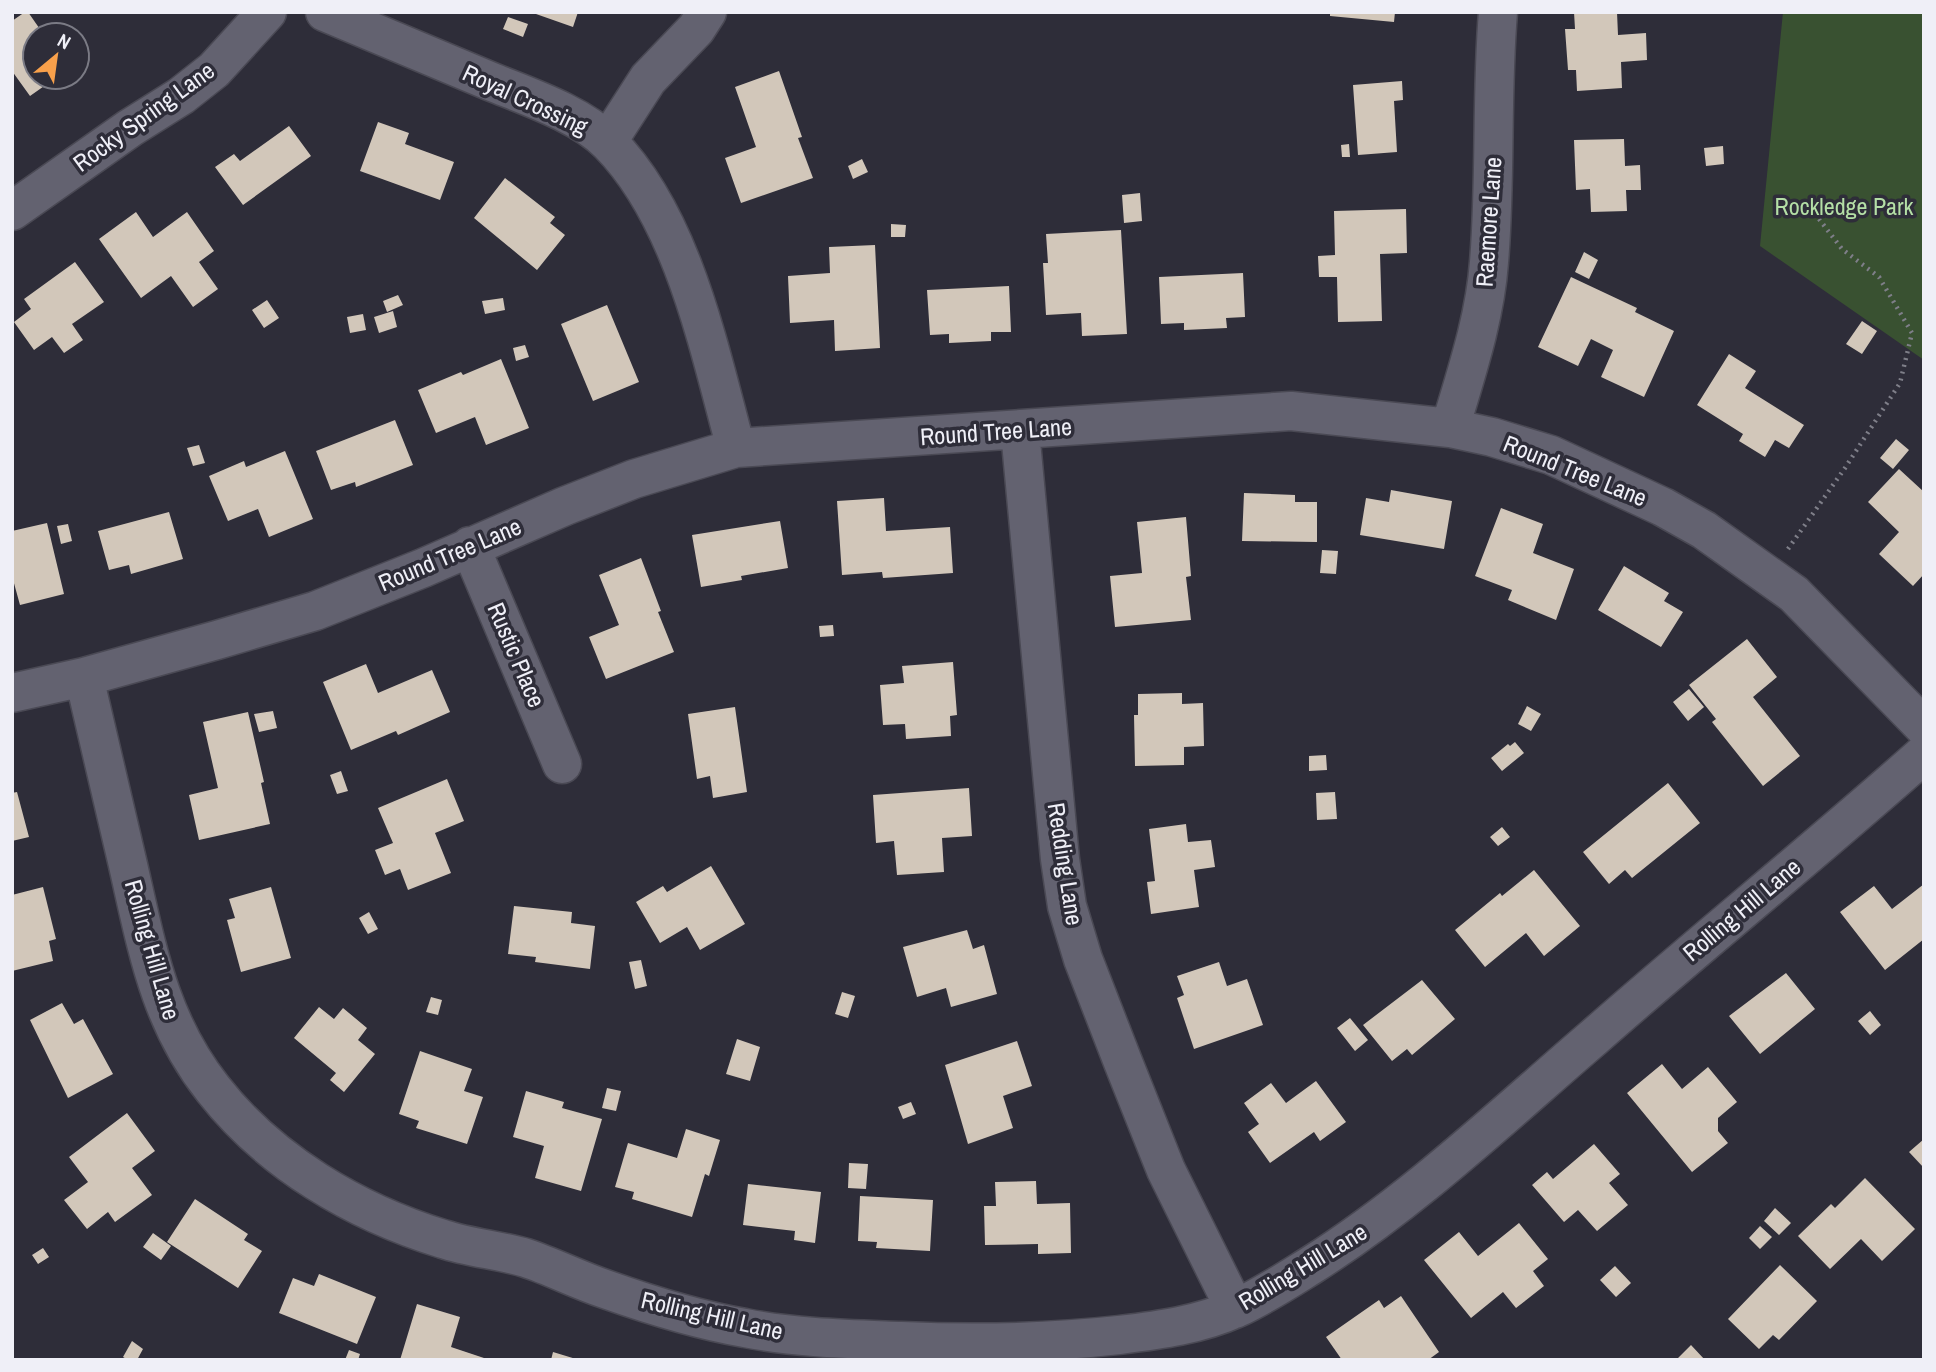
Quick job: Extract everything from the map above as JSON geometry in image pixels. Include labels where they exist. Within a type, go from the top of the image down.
[{"type":"street","name":"Rocky Spring Lane","points":[[12,211],[130,128],[181,96],[214,69],[267,12]]},
{"type":"street","name":"Royal Crossing","points":[[325,12],[551,107],[608,141],[639,179],[667,229],[705,336],[736,448]]},
{"type":"street","points":[[608,141],[648,79],[696,29],[707,12]]},
{"type":"street","name":"Raemore Lane","points":[[1450,428],[1476,339],[1489,265],[1498,12]]},
{"type":"street","name":"Round Tree Lane","points":[[12,693],[84,677],[315,611],[634,479],[736,448],[1291,411],[1450,428],[1492,437],[1551,456],[1663,507],[1704,530],[1794,594],[1924,727]]},
{"type":"street","name":"Redding Lane","points":[[1020,431],[1060,859],[1067,906],[1083,959],[1166,1170],[1235,1309]]},
{"type":"street","name":"Rustic Place","points":[[470,546],[562,764]]},
{"type":"street","name":"Rolling Hill Lane","points":[[84,677],[147,949],[168,1016],[180,1042],[216,1094],[270,1149],[321,1184],[387,1218],[443,1239],[517,1256],[608,1290],[743,1328],[818,1338],[1027,1342],[1163,1330],[1235,1309],[1271,1291],[1357,1237],[1426,1183],[1675,965],[1924,754]]},
{"type":"path","points":[[1770,576],[1900,383],[1912,333],[1878,277],[1842,249],[1819,219]]},
{"type":"green space","name":"Rockledge Park","points":[[1783,12],[1924,12],[1924,360],[1760,246]]},
{"type":"building","points":[[28,12],[34,21],[21,21],[21,84],[12,71],[12,21]]},
{"type":"building","points":[[578,12],[573,27],[536,14]]},
{"type":"building","points":[[1330,12],[1395,12],[1394,22],[1330,16]]},
{"type":"building","points":[[1574,12],[1617,12],[1618,35],[1646,33],[1647,60],[1621,62],[1622,88],[1577,91],[1576,70],[1568,70],[1565,29],[1575,29]]},
{"type":"building","points":[[508,17],[528,24],[523,37],[503,29]]},
{"type":"building","points":[[779,71],[802,137],[798,138],[813,178],[741,203],[725,158],[756,147],[735,87]]},
{"type":"building","points":[[1402,81],[1403,100],[1394,101],[1397,152],[1358,155],[1353,85]]},
{"type":"building","points":[[378,122],[409,133],[405,144],[454,162],[440,200],[360,171]]},
{"type":"building","points":[[289,126],[311,156],[243,205],[215,167],[234,154],[240,161]]},
{"type":"building","points":[[1624,139],[1625,166],[1640,165],[1641,190],[1626,190],[1627,211],[1591,212],[1590,189],[1576,190],[1574,140]]},
{"type":"building","points":[[1349,144],[1350,157],[1342,157],[1341,145]]},
{"type":"building","points":[[1723,146],[1724,164],[1706,166],[1704,148]]},
{"type":"building","points":[[862,159],[868,172],[853,179],[848,166]]},
{"type":"building","points":[[505,178],[555,217],[550,223],[565,235],[537,270],[474,218]]},
{"type":"building","points":[[1140,193],[1142,221],[1124,223],[1122,195]]},
{"type":"building","points":[[1406,209],[1407,253],[1380,254],[1382,321],[1338,322],[1337,277],[1319,277],[1318,256],[1335,255],[1334,211]]},
{"type":"building","points":[[136,212],[153,237],[187,212],[214,251],[199,262],[218,289],[193,307],[171,276],[141,298],[99,239]]},
{"type":"building","points":[[891,224],[906,225],[905,237],[891,237]]},
{"type":"building","points":[[1121,230],[1127,334],[1082,336],[1081,313],[1046,315],[1043,263],[1048,263],[1046,234]]},
{"type":"building","points":[[875,245],[880,348],[835,351],[834,320],[790,323],[788,276],[830,273],[829,247]]},
{"type":"building","points":[[1584,252],[1598,260],[1589,279],[1575,272]]},
{"type":"building","points":[[75,262],[104,302],[72,324],[83,340],[64,353],[52,337],[34,350],[14,322],[31,309],[24,299]]},
{"type":"building","points":[[1243,273],[1245,317],[1226,318],[1227,328],[1184,330],[1184,323],[1161,324],[1159,277]]},
{"type":"building","points":[[1571,277],[1637,308],[1635,312],[1674,331],[1644,397],[1601,377],[1613,350],[1591,339],[1578,366],[1538,347]]},
{"type":"building","points":[[1009,286],[1011,332],[991,332],[991,341],[949,343],[949,334],[930,335],[927,290]]},
{"type":"building","points":[[398,295],[403,305],[387,312],[383,301]]},
{"type":"building","points":[[503,298],[505,310],[485,314],[482,301]]},
{"type":"building","points":[[267,300],[279,318],[264,328],[252,310]]},
{"type":"building","points":[[607,305],[639,382],[593,401],[561,324]]},
{"type":"building","points":[[393,311],[397,327],[379,333],[374,317]]},
{"type":"building","points":[[363,314],[366,330],[350,333],[347,317]]},
{"type":"building","points":[[1862,321],[1877,331],[1862,354],[1846,344]]},
{"type":"building","points":[[525,345],[529,357],[516,361],[513,348]]},
{"type":"building","points":[[1729,354],[1756,371],[1745,388],[1804,425],[1789,448],[1775,440],[1765,457],[1739,441],[1743,434],[1697,405]]},
{"type":"building","points":[[501,359],[529,428],[486,445],[475,417],[436,433],[418,390]]},
{"type":"building","points":[[395,420],[413,465],[356,487],[355,482],[331,490],[316,451]]},
{"type":"building","points":[[1896,439],[1909,450],[1893,469],[1880,458]]},
{"type":"building","points":[[199,445],[205,463],[193,466],[187,448]]},
{"type":"building","points":[[285,451],[313,519],[269,537],[258,509],[228,521],[209,476],[244,461],[246,467]]},
{"type":"building","points":[[1899,469],[1924,492],[1924,574],[1913,586],[1879,554],[1899,532],[1868,502]]},
{"type":"building","points":[[1391,490],[1452,501],[1444,549],[1360,535],[1366,498],[1389,502]]},
{"type":"building","points":[[1244,493],[1295,495],[1295,502],[1317,502],[1317,542],[1242,541]]},
{"type":"building","points":[[884,498],[886,531],[950,527],[953,573],[883,578],[882,572],[842,575],[837,501]]},
{"type":"building","points":[[1501,508],[1543,524],[1533,553],[1574,569],[1556,620],[1508,600],[1512,590],[1475,576]]},
{"type":"building","points":[[169,512],[183,559],[131,574],[129,565],[109,570],[98,531]]},
{"type":"building","points":[[1186,517],[1191,576],[1186,577],[1191,620],[1115,627],[1110,576],[1142,573],[1137,522]]},
{"type":"building","points":[[780,521],[788,568],[741,576],[742,580],[701,587],[692,535]]},
{"type":"building","points":[[47,523],[64,594],[20,605],[12,576],[12,531]]},
{"type":"building","points":[[68,524],[72,541],[61,544],[57,526]]},
{"type":"building","points":[[1322,550],[1338,551],[1336,574],[1320,573]]},
{"type":"building","points":[[641,558],[674,652],[606,679],[589,637],[619,625],[599,575]]},
{"type":"building","points":[[1624,566],[1669,593],[1664,601],[1683,612],[1661,647],[1598,610]]},
{"type":"building","points":[[833,625],[834,636],[820,637],[819,626]]},
{"type":"building","points":[[1747,639],[1777,677],[1753,697],[1800,756],[1763,786],[1712,722],[1716,719],[1689,685]]},
{"type":"building","points":[[953,662],[957,715],[950,716],[951,736],[906,739],[905,724],[883,725],[880,685],[904,683],[902,666]]},
{"type":"building","points":[[366,664],[378,693],[432,670],[450,712],[398,735],[396,731],[351,750],[323,682]]},
{"type":"building","points":[[1689,689],[1704,707],[1688,721],[1673,702]]},
{"type":"building","points":[[1182,693],[1182,704],[1203,703],[1204,746],[1184,747],[1184,765],[1135,766],[1134,715],[1138,715],[1138,694]]},
{"type":"building","points":[[1527,706],[1541,714],[1531,731],[1518,724]]},
{"type":"building","points":[[735,707],[747,792],[713,798],[710,776],[697,779],[688,714]]},
{"type":"building","points":[[273,711],[277,728],[259,732],[254,714]]},
{"type":"building","points":[[248,712],[264,782],[261,783],[270,824],[199,840],[189,795],[218,788],[203,722]]},
{"type":"building","points":[[1515,742],[1524,753],[1502,771],[1491,758],[1508,744],[1510,746]]},
{"type":"building","points":[[1326,755],[1327,770],[1309,771],[1309,756]]},
{"type":"building","points":[[341,771],[348,791],[337,794],[330,775]]},
{"type":"building","points":[[447,779],[464,821],[435,833],[451,873],[408,890],[400,869],[385,875],[375,850],[393,843],[378,808]]},
{"type":"building","points":[[1668,783],[1700,823],[1632,878],[1625,870],[1609,884],[1583,852]]},
{"type":"building","points":[[969,788],[972,836],[942,838],[944,872],[897,875],[894,841],[876,843],[873,795]]},
{"type":"building","points":[[17,792],[29,837],[12,841],[12,793]]},
{"type":"building","points":[[1335,792],[1337,819],[1317,820],[1316,793]]},
{"type":"building","points":[[1186,824],[1188,842],[1211,840],[1215,867],[1194,870],[1199,907],[1151,914],[1147,882],[1155,881],[1149,829]]},
{"type":"building","points":[[1502,827],[1510,837],[1498,846],[1490,837]]},
{"type":"building","points":[[711,866],[745,924],[700,950],[687,927],[660,943],[636,902],[663,886],[667,892]]},
{"type":"building","points":[[1534,870],[1580,926],[1544,956],[1526,933],[1485,967],[1455,930],[1500,893],[1502,896]]},
{"type":"building","points":[[1924,884],[1924,939],[1885,970],[1840,912],[1874,886],[1892,909]]},
{"type":"building","points":[[43,887],[56,939],[49,941],[53,961],[12,971],[12,895]]},
{"type":"building","points":[[271,887],[291,958],[241,972],[227,920],[235,918],[229,899]]},
{"type":"building","points":[[514,906],[572,912],[571,923],[595,926],[590,969],[535,962],[536,957],[508,954]]},
{"type":"building","points":[[369,912],[378,929],[368,934],[359,918]]},
{"type":"building","points":[[967,930],[973,949],[984,945],[997,994],[951,1007],[946,988],[917,997],[903,947]]},
{"type":"building","points":[[641,960],[647,986],[635,989],[629,962]]},
{"type":"building","points":[[1219,962],[1227,986],[1247,979],[1263,1025],[1194,1049],[1177,998],[1184,995],[1177,976]]},
{"type":"building","points":[[1786,973],[1815,1009],[1760,1054],[1729,1016]]},
{"type":"building","points":[[1422,980],[1455,1019],[1412,1055],[1407,1049],[1392,1061],[1363,1025]]},
{"type":"building","points":[[842,992],[855,996],[848,1018],[835,1014]]},
{"type":"building","points":[[431,997],[442,1000],[438,1015],[426,1012]]},
{"type":"building","points":[[62,1003],[74,1024],[83,1019],[113,1074],[68,1098],[30,1020]]},
{"type":"building","points":[[319,1007],[334,1019],[343,1008],[367,1028],[358,1040],[375,1054],[344,1092],[330,1080],[336,1073],[294,1038]]},
{"type":"building","points":[[1870,1011],[1881,1025],[1870,1035],[1858,1021]]},
{"type":"building","points":[[1350,1018],[1368,1040],[1355,1051],[1337,1028]]},
{"type":"building","points":[[737,1039],[760,1047],[750,1081],[726,1074]]},
{"type":"building","points":[[1017,1041],[1032,1086],[1003,1096],[1013,1128],[968,1144],[945,1065]]},
{"type":"building","points":[[420,1051],[472,1069],[464,1091],[483,1097],[467,1144],[416,1128],[419,1121],[399,1114]]},
{"type":"building","points":[[1662,1064],[1682,1089],[1708,1067],[1737,1102],[1718,1118],[1718,1131],[1728,1143],[1692,1172],[1627,1093]]},
{"type":"building","points":[[1316,1081],[1346,1122],[1320,1141],[1314,1132],[1270,1163],[1248,1132],[1259,1124],[1244,1103],[1271,1083],[1286,1103]]},
{"type":"building","points":[[607,1088],[621,1091],[616,1111],[602,1108]]},
{"type":"building","points":[[526,1091],[564,1102],[562,1108],[602,1119],[581,1191],[535,1178],[544,1146],[513,1137]]},
{"type":"building","points":[[911,1102],[916,1114],[903,1119],[898,1107]]},
{"type":"building","points":[[127,1113],[155,1151],[132,1168],[152,1195],[115,1222],[108,1212],[87,1229],[64,1200],[88,1182],[69,1157]]},
{"type":"building","points":[[686,1129],[720,1140],[709,1176],[705,1174],[692,1217],[632,1199],[634,1192],[615,1187],[628,1143],[677,1158]]},
{"type":"building","points":[[1924,1139],[1924,1168],[1909,1152]]},
{"type":"building","points":[[1594,1144],[1620,1174],[1609,1183],[1628,1205],[1597,1231],[1578,1210],[1564,1222],[1532,1185],[1547,1172],[1553,1179]]},
{"type":"building","points":[[849,1163],[868,1164],[866,1189],[848,1188]]},
{"type":"building","points":[[1865,1178],[1915,1229],[1882,1261],[1861,1239],[1830,1269],[1798,1236],[1831,1204],[1835,1208]]},
{"type":"building","points":[[1036,1181],[1037,1204],[1070,1203],[1071,1253],[1038,1254],[1038,1244],[985,1245],[984,1206],[996,1206],[995,1182]]},
{"type":"building","points":[[748,1184],[821,1192],[815,1243],[794,1240],[795,1231],[743,1225]]},
{"type":"building","points":[[860,1196],[933,1200],[930,1251],[876,1248],[877,1242],[858,1241]]},
{"type":"building","points":[[195,1199],[248,1234],[244,1240],[262,1251],[238,1288],[167,1242]]},
{"type":"building","points":[[1775,1208],[1791,1223],[1779,1235],[1764,1221]]},
{"type":"building","points":[[1519,1223],[1548,1259],[1533,1271],[1544,1286],[1516,1308],[1503,1292],[1471,1318],[1424,1260],[1459,1232],[1478,1256]]},
{"type":"building","points":[[1760,1226],[1772,1237],[1760,1249],[1749,1238]]},
{"type":"building","points":[[153,1233],[171,1246],[161,1260],[143,1247]]},
{"type":"building","points":[[43,1248],[49,1257],[38,1264],[32,1255]]},
{"type":"building","points":[[1780,1265],[1817,1301],[1779,1340],[1773,1335],[1759,1349],[1728,1319]]},
{"type":"building","points":[[1615,1266],[1631,1283],[1616,1297],[1600,1280]]},
{"type":"building","points":[[319,1274],[376,1297],[357,1344],[279,1313],[293,1278],[314,1286]]},
{"type":"building","points":[[1401,1296],[1439,1352],[1428,1360],[1342,1360],[1326,1337],[1379,1300],[1384,1308]]},
{"type":"building","points":[[417,1304],[460,1317],[451,1347],[484,1360],[400,1360]]},
{"type":"building","points":[[132,1341],[143,1349],[137,1360],[123,1357]]},
{"type":"building","points":[[1691,1345],[1705,1360],[1676,1360]]},
{"type":"building","points":[[349,1350],[360,1354],[358,1360],[345,1360]]},
{"type":"building","points":[[553,1352],[576,1359],[576,1360],[551,1360]]}]
